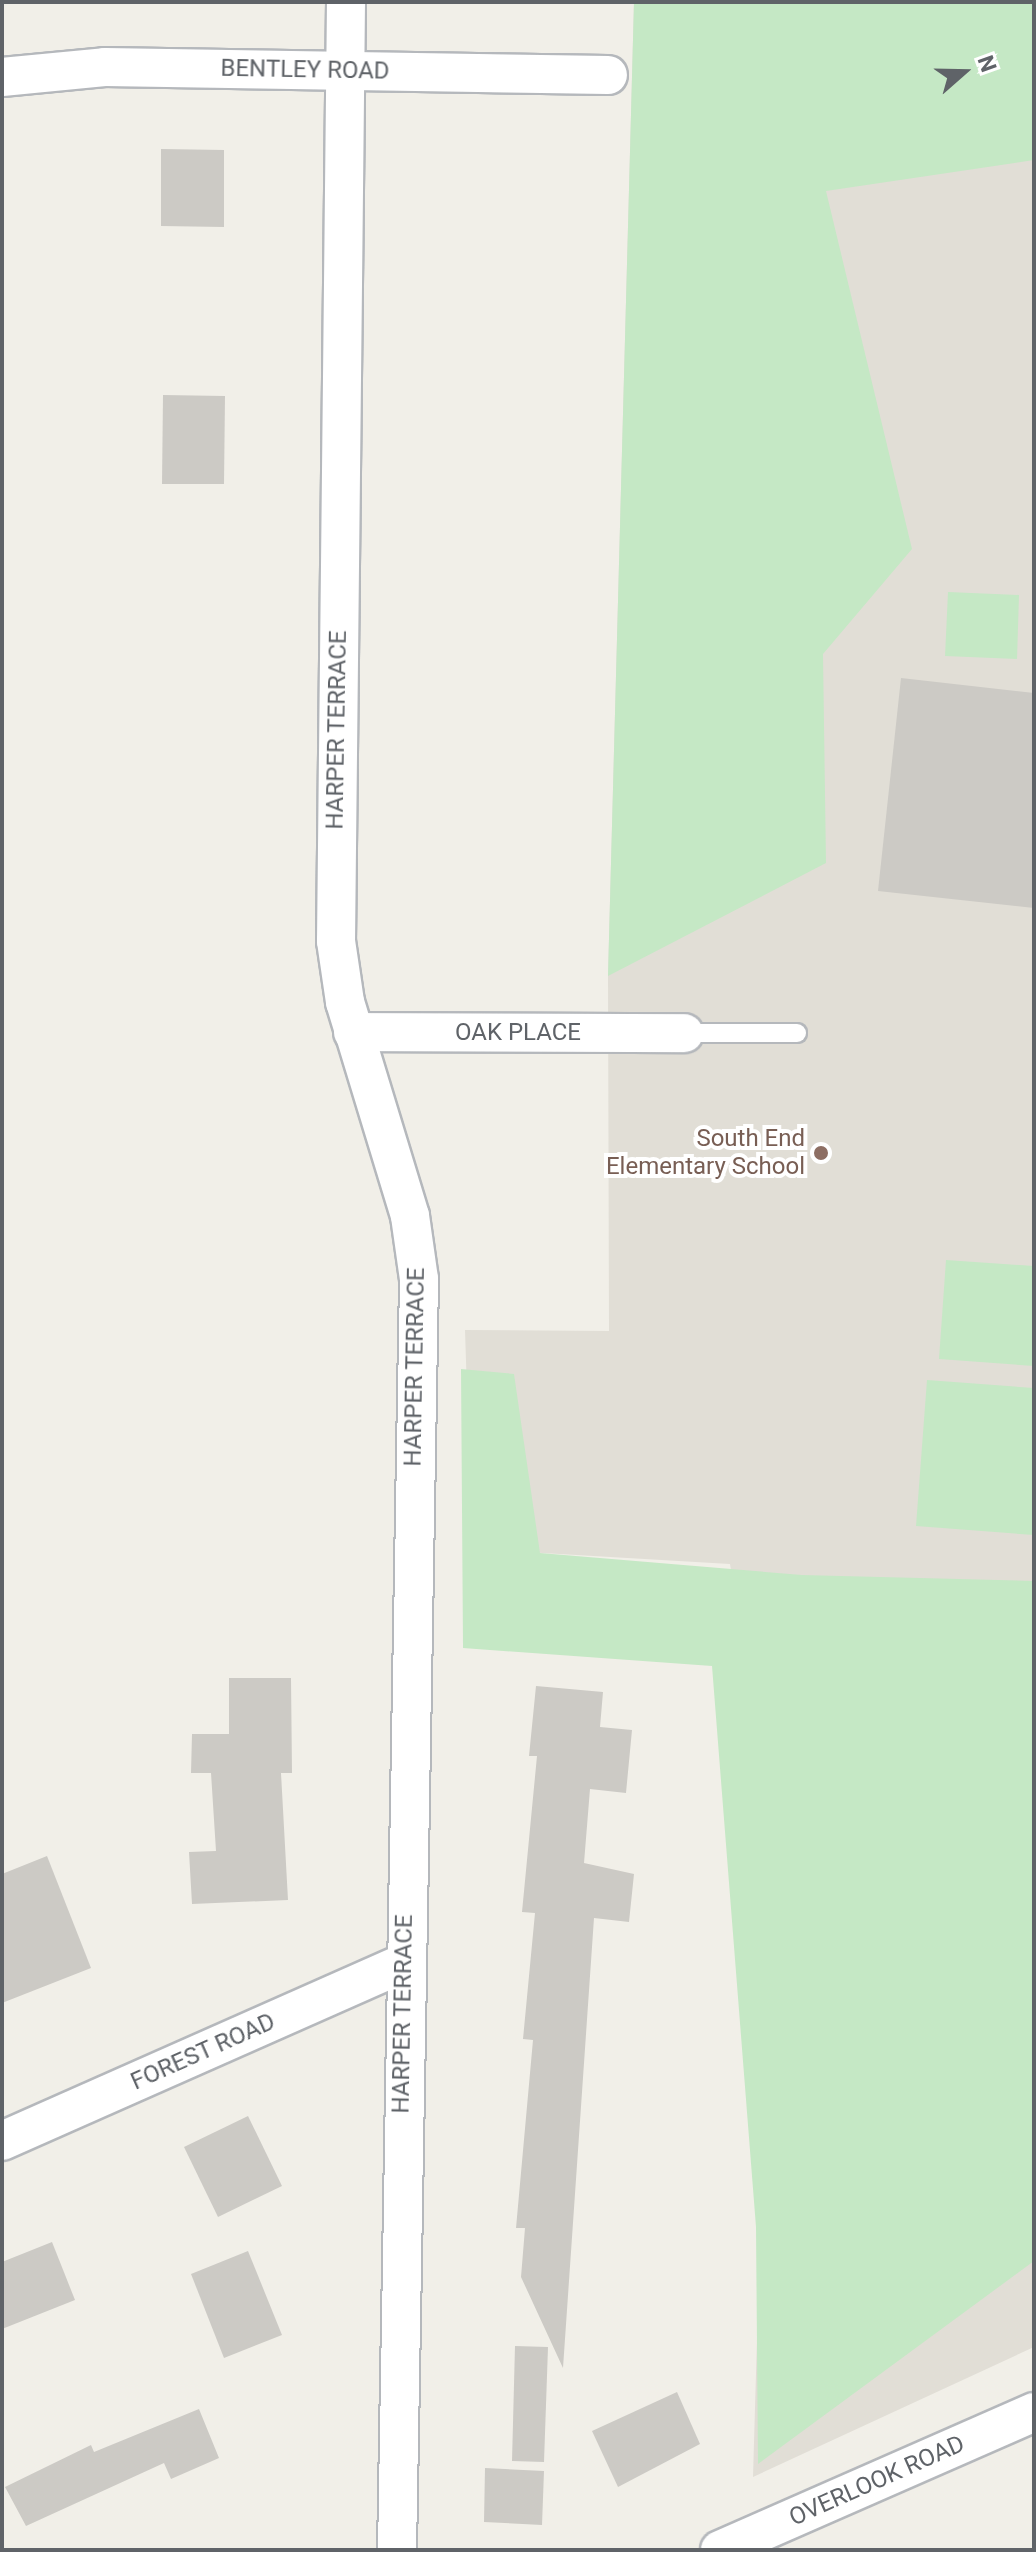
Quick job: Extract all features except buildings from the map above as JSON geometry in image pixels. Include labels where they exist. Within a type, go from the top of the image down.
[{"type":"street","name":"HARPER TERRACE","points":[[346,2],[335,925],[353,1032],[410,1216],[419,1279],[404,1963],[397,2550]]},
{"type":"street","name":"BENTLEY ROAD","points":[[2,77],[105,67],[608,75]]},
{"type":"street","name":"OAK PLACE","points":[[353,1032],[684,1033]]},
{"type":"street","name":"FOREST ROAD","points":[[2,2141],[404,1963]]},
{"type":"street","name":"OVERLOOK ROAD","points":[[720,2550],[1034,2412]]},
{"type":"lane","points":[[684,1033],[797,1033]]},
{"type":"shaded area","name":"South End Elementary School","points":[[634,2],[1034,2],[1034,2347],[753,2477],[772,1822],[730,1564],[472,1549],[465,1330],[609,1331],[608,976]]},
{"type":"green space","points":[[634,2],[1034,2],[1034,160],[826,191],[912,549],[823,654],[826,863],[608,976]]},
{"type":"green space","points":[[948,592],[1019,595],[1017,659],[945,656]]},
{"type":"green space","points":[[946,1260],[1034,1266],[1034,1366],[939,1359]]},
{"type":"green space","points":[[461,1369],[514,1374],[540,1553],[802,1575],[1034,1581],[1034,2261],[758,2464],[756,2227],[712,1666],[463,1648]]},
{"type":"green space","points":[[927,1380],[1034,1388],[1034,1535],[916,1526]]},
{"type":"place","name":"South End Elementary School","points":[[821,1153]]}]
